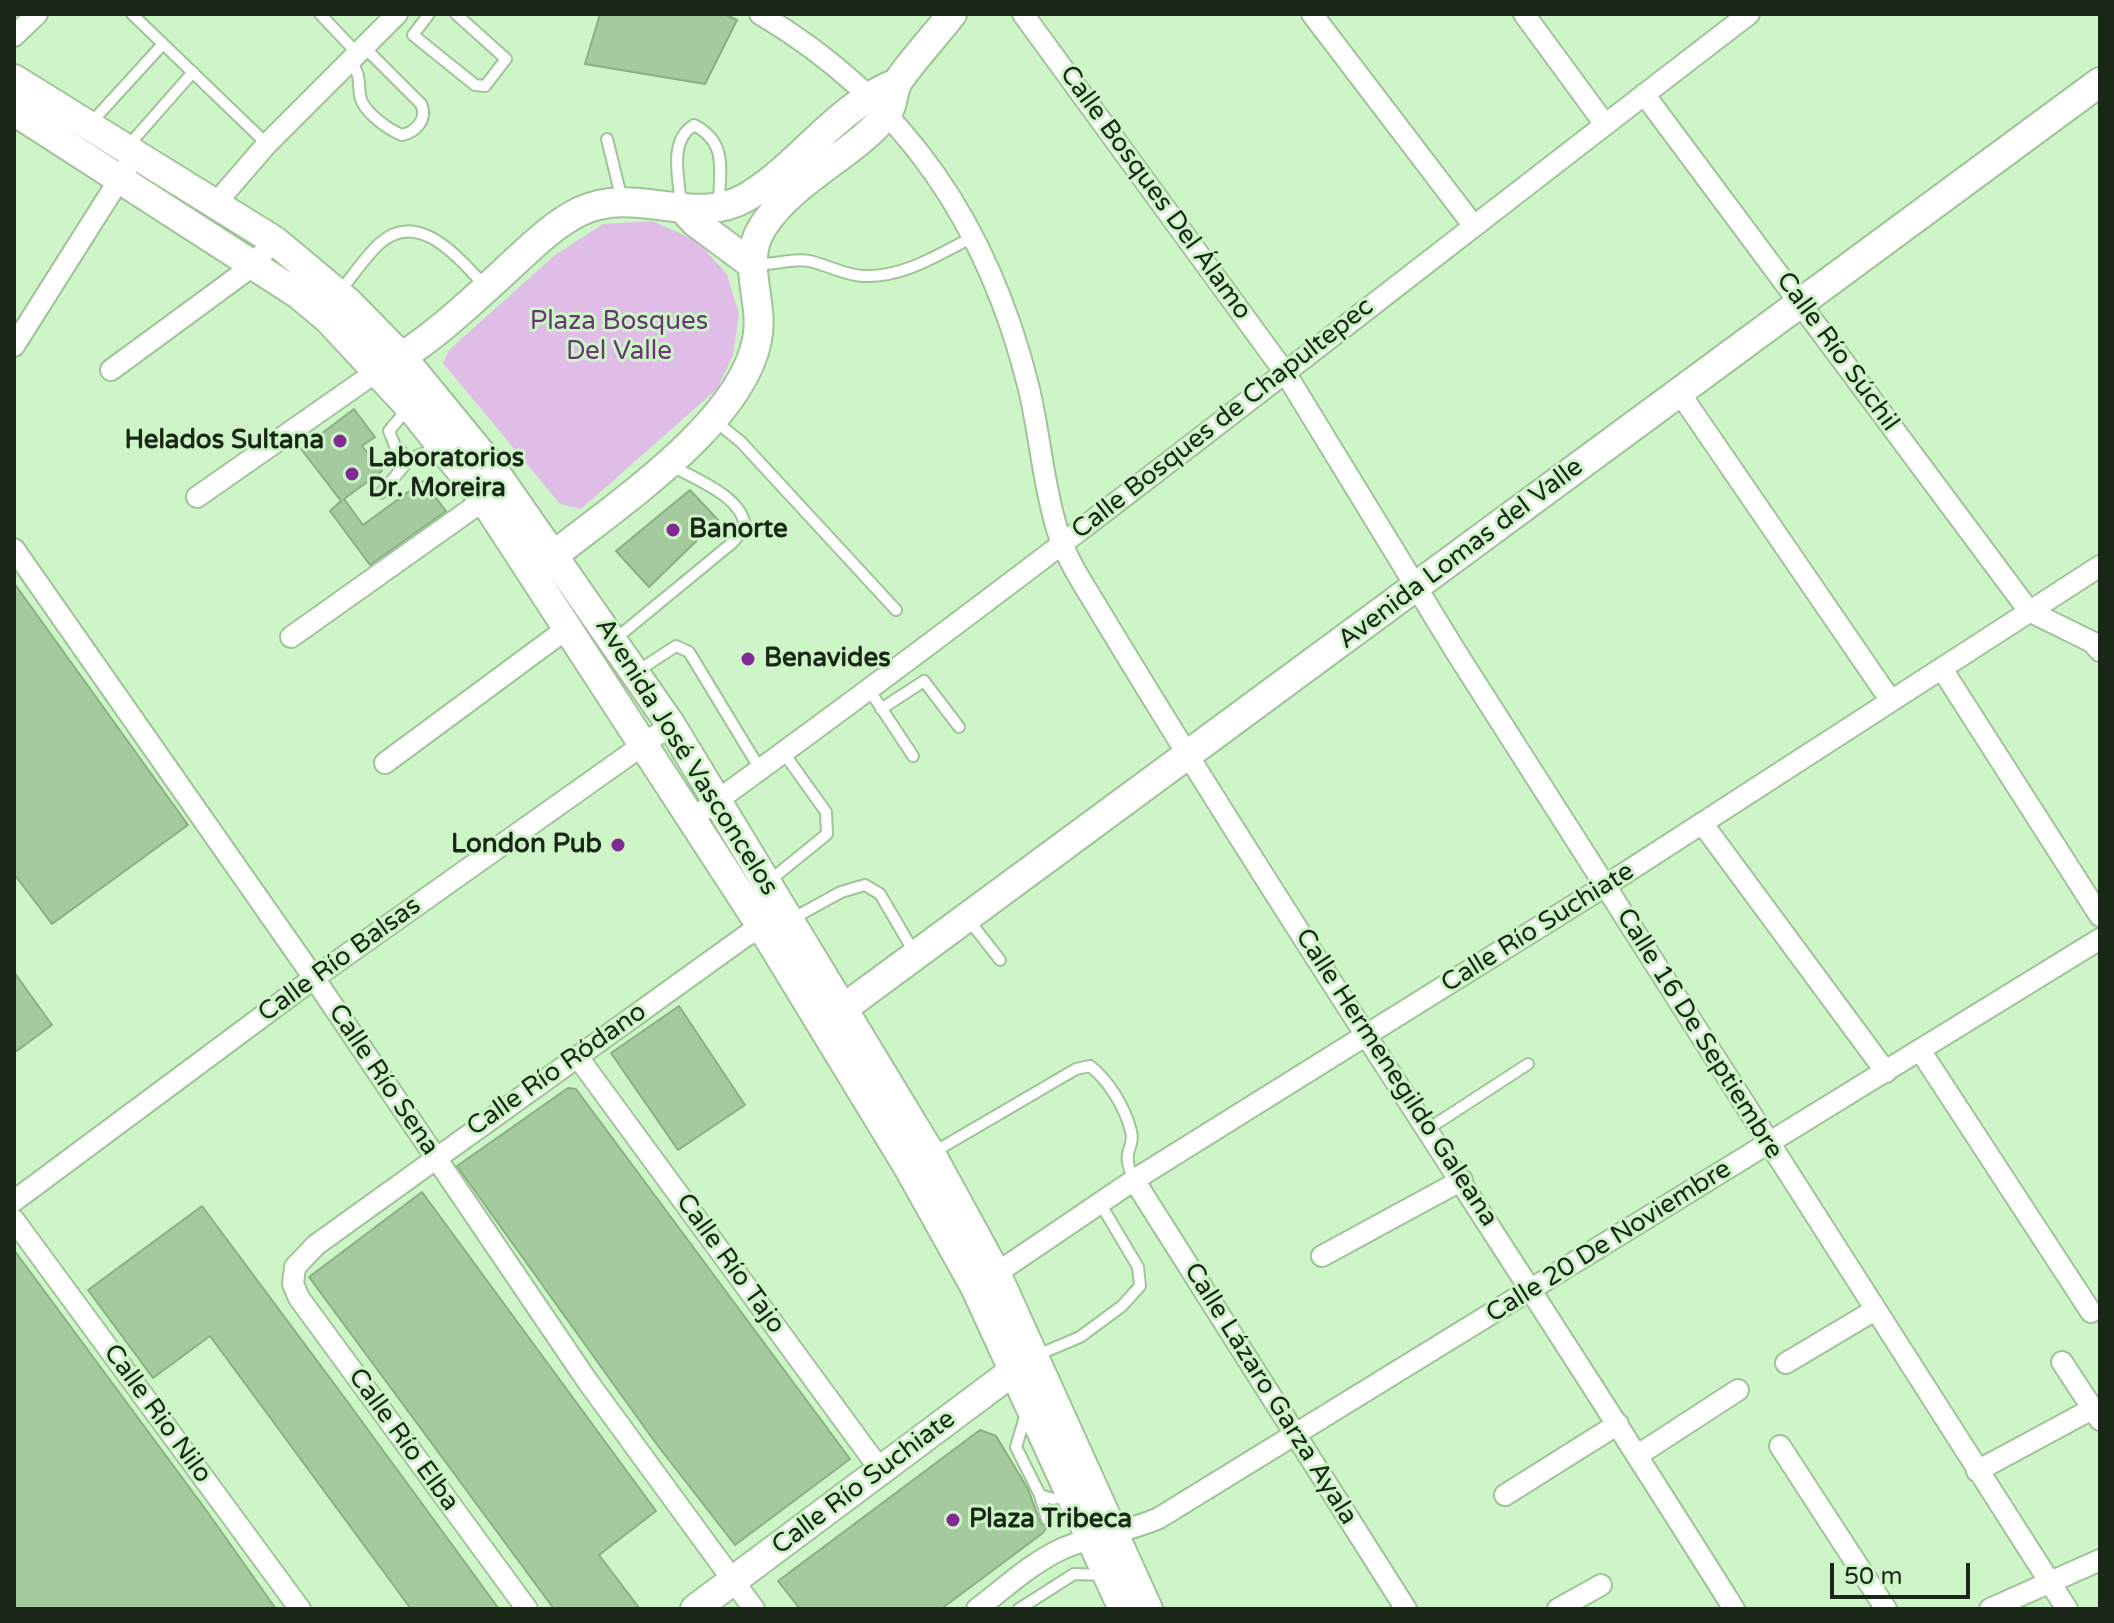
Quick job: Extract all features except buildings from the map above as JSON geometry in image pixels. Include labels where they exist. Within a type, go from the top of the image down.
[{"type":"main road","points":[[484,500],[499,509],[535,545],[553,556],[715,421],[737,393],[758,338],[757,299],[750,263],[757,238],[777,208],[897,83],[952,14]]},
{"type":"main road","name":"Avenida José Vasconcelos","points":[[14,79],[275,241],[338,293],[402,357],[488,462],[671,725],[790,920],[832,1017]]},
{"type":"main road","name":"Avenida Lomas del Valle","points":[[832,1017],[2100,82]]},
{"type":"main road","points":[[376,372],[402,357],[577,213],[622,200],[719,208],[750,195],[878,103]]},
{"type":"main road","name":"Avenida José Vasconcelos","points":[[14,111],[255,263],[328,319],[409,407],[484,500],[763,929],[832,1017],[919,1160],[985,1280],[1023,1363],[1102,1538],[1107,1575],[1123,1609]]},
{"type":"main road","points":[[681,207],[695,222],[750,263]]},
{"type":"main road","name":"Avenida José Vasconcelos","points":[[1023,1363],[1030,1405],[1071,1495],[1148,1609]]},
{"type":"main road","name":"Calle Río Suchiate","points":[[695,1609],[882,1472],[1023,1363]]},
{"type":"street","points":[[14,36],[37,14]]},
{"type":"street","points":[[216,203],[267,144],[397,14]]},
{"type":"street","name":"Calle Hermenegildo Galeana","points":[[760,14],[819,51],[878,103],[930,167],[973,237],[1004,305],[1021,358],[1062,543],[1089,595],[1734,1609]]},
{"type":"street","name":"Calle Bosques Del Álamo","points":[[1023,14],[1286,374]]},
{"type":"street","points":[[1312,14],[1473,225]]},
{"type":"street","points":[[1524,14],[1604,123]]},
{"type":"street","name":"Calle Bosques de Chapultepec","points":[[693,818],[1286,374],[1473,225],[1747,15]]},
{"type":"street","name":"Calle Río Súchil","points":[[1644,94],[2029,611]]},
{"type":"street","points":[[14,346],[120,179],[131,150]]},
{"type":"street","points":[[111,370],[255,263],[275,241]]},
{"type":"street","points":[[197,497],[376,372]]},
{"type":"street","name":"Calle 16 De Septiembre","points":[[1286,374],[1605,886],[2067,1609]]},
{"type":"street","points":[[1679,392],[1891,701]]},
{"type":"street","points":[[291,637],[484,500]]},
{"type":"street","name":"Calle Río Sena","points":[[14,549],[314,978],[588,1382],[754,1609]]},
{"type":"street","name":"Calle Río Suchiate","points":[[985,1280],[1134,1180],[1605,886],[2100,566]]},
{"type":"street","points":[[2029,611],[2092,642],[2100,651]]},
{"type":"street","points":[[385,763],[569,627]]},
{"type":"street","points":[[1942,669],[2100,916]]},
{"type":"street","name":"Calle Río Balsas","points":[[14,1201],[314,978],[671,725]]},
{"type":"street","points":[[1702,823],[1886,1072]]},
{"type":"street","name":"Calle Río Ródano","points":[[295,1267],[316,1245],[435,1156],[747,935],[790,920]]},
{"type":"street","name":"Calle 20 De Noviembre","points":[[985,1607],[1043,1559],[1159,1518],[2100,939]]},
{"type":"street","points":[[1920,1050],[2091,1312]]},
{"type":"street","name":"Calle Río Tajo","points":[[577,1056],[882,1472]]},
{"type":"street","name":"Calle Lázaro Garza Ayala","points":[[1134,1180],[1217,1306],[1295,1436],[1406,1609]]},
{"type":"street","points":[[1322,1256],[1462,1180]]},
{"type":"street","name":"Calle Rio Nilo","points":[[14,1220],[300,1609]]},
{"type":"street","name":"Calle Río Elba","points":[[295,1267],[293,1284],[299,1298],[527,1609]]},
{"type":"street","points":[[1786,1363],[1875,1310]]},
{"type":"street","points":[[1977,1471],[2096,1414],[2062,1362]]},
{"type":"street","points":[[1638,1455],[1738,1390]]},
{"type":"street","points":[[1505,1495],[1618,1424]]},
{"type":"street","points":[[1780,1446],[1886,1609]]},
{"type":"street","points":[[1990,1609],[2100,1560]]},
{"type":"street","points":[[1558,1609],[1601,1585]]},
{"type":"lane","points":[[132,14],[267,144]]},
{"type":"lane","points":[[320,14],[357,53],[421,104],[423,115],[417,127],[402,135],[386,126],[362,100],[357,53]]},
{"type":"lane","points":[[429,14],[413,35],[482,87],[489,83],[506,59],[456,14]]},
{"type":"lane","points":[[89,125],[163,44]]},
{"type":"lane","points":[[131,150],[193,72]]},
{"type":"lane","points":[[681,207],[677,143],[684,131],[694,125],[708,133],[719,146],[719,208]]},
{"type":"lane","points":[[607,139],[622,200]]},
{"type":"lane","points":[[338,293],[380,244],[411,233],[441,242],[487,288]]},
{"type":"lane","points":[[750,263],[768,266],[809,261],[862,276],[880,275],[931,259],[973,237]]},
{"type":"lane","points":[[409,407],[389,431],[395,446],[410,459]]},
{"type":"lane","points":[[715,421],[741,442],[896,610]]},
{"type":"lane","points":[[381,493],[410,459],[441,446]]},
{"type":"lane","points":[[613,641],[732,543],[745,528],[740,512],[730,502],[667,463]]},
{"type":"lane","points":[[634,673],[676,646],[689,652],[760,769]]},
{"type":"lane","points":[[881,709],[924,681],[959,727]]},
{"type":"lane","points":[[868,688],[913,756]]},
{"type":"lane","points":[[766,883],[827,834],[826,812],[783,752]]},
{"type":"lane","points":[[790,920],[849,889],[865,885],[880,894],[917,957]]},
{"type":"lane","points":[[968,919],[1000,960]]},
{"type":"lane","points":[[1428,1129],[1528,1064]]},
{"type":"lane","points":[[919,1160],[1076,1069],[1090,1066],[1105,1078],[1132,1132],[1126,1162],[1134,1180]]},
{"type":"lane","points":[[1023,1363],[1080,1337],[1122,1306],[1140,1286],[1138,1267],[1100,1203]]},
{"type":"lane","points":[[1030,1405],[1019,1426],[1016,1447],[1040,1495],[1047,1519]]},
{"type":"lane","points":[[1040,1495],[1053,1499],[1071,1495]]},
{"type":"lane","points":[[1019,1609],[1074,1574],[1107,1575]]},
{"type":"green space","name":"Plaza Bosques Del Valle","points":[[652,221],[697,241],[727,274],[739,314],[733,355],[717,389],[581,509],[560,504],[443,363],[449,350],[555,255],[603,224]]},
{"type":"place","name":"Helados Sultana","points":[[340,441]]},
{"type":"place","name":"Laboratorios Dr. Moreira","points":[[352,474]]},
{"type":"place","name":"Banorte","points":[[673,530]]},
{"type":"place","name":"Benavides","points":[[748,659]]},
{"type":"place","name":"London Pub","points":[[618,845]]},
{"type":"place","name":"Plaza Tribeca","points":[[953,1520]]}]
